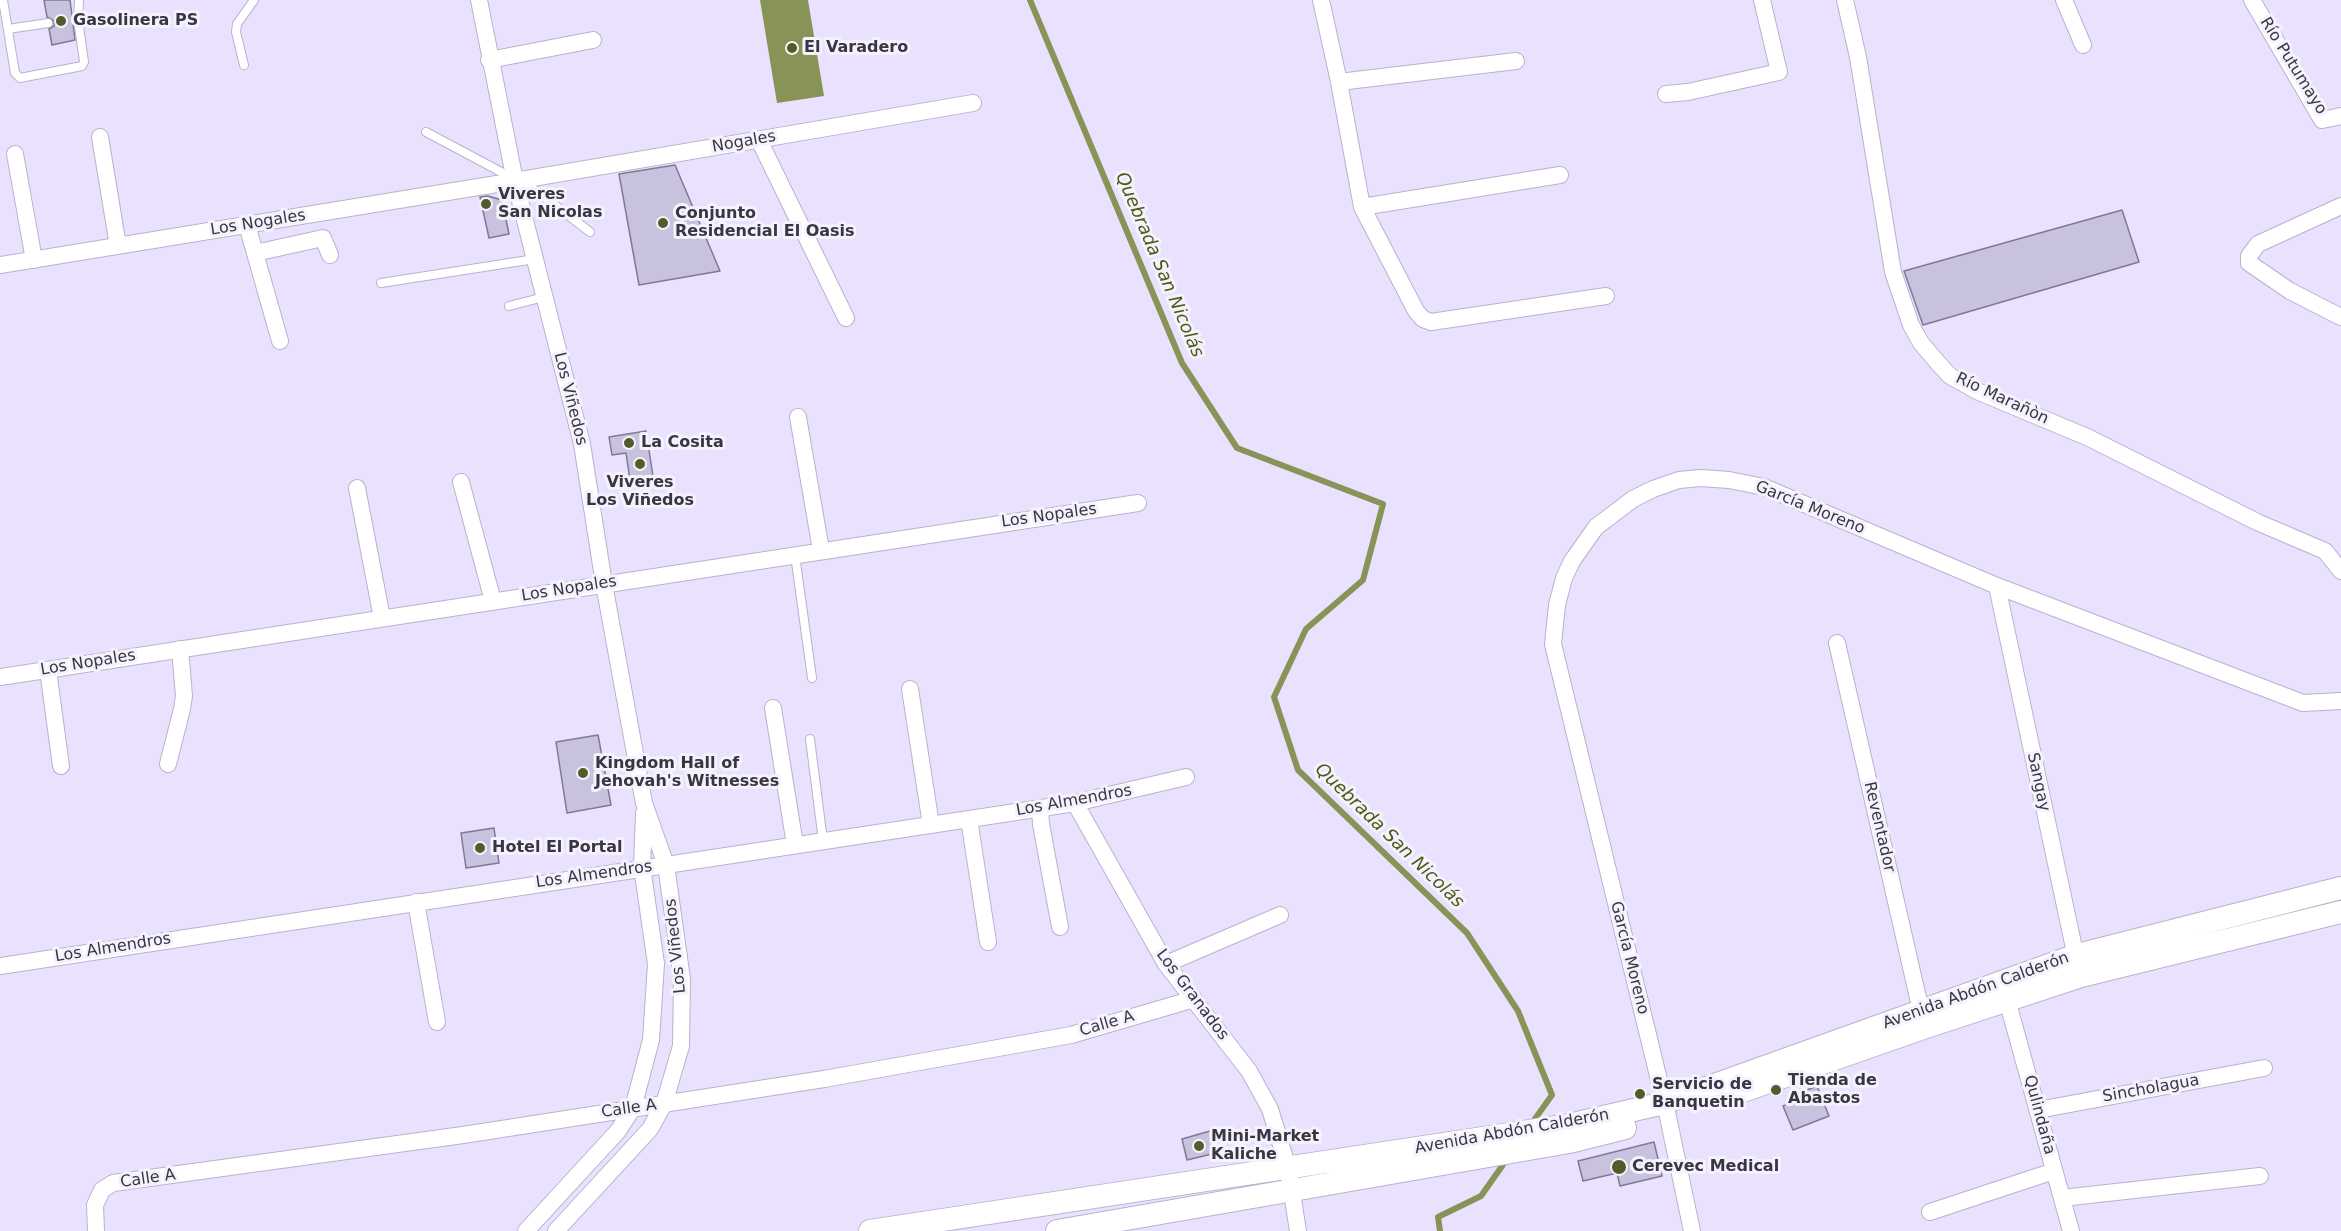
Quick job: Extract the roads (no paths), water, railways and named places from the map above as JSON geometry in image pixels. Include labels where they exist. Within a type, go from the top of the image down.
[{"type":"main road","name":"Avenida Abdón Calderón","points":[[874,1231],[1288,1168],[1453,1152],[1569,1134],[1666,1110],[2078,966],[2341,888]]},
{"type":"main road","name":"Avenida Abdón Calderón","points":[[2078,966],[2341,912]]},
{"type":"main road","name":"Avenida Abdón Calderón","points":[[1666,1110],[1921,1011],[2004,991]]},
{"type":"main road","name":"Avenida Abdón Calderón","points":[[1057,1231],[1142,1221],[1291,1192],[1453,1152]]},
{"type":"street","name":"Los Viñedos","points":[[479,0],[489,60],[515,181],[582,444],[604,584],[644,803],[666,865],[682,979],[681,1046],[664,1104],[650,1129],[556,1231]]},
{"type":"street","points":[[1321,0],[1362,207],[1416,311],[1423,319],[1431,322],[1606,296]]},
{"type":"street","points":[[1666,94],[1688,92],[1779,72],[1762,0]]},
{"type":"street","name":"Río Marañòn","points":[[1845,0],[1858,57],[1893,272],[1911,325],[1921,343],[1938,363],[1950,376],[1977,391],[2087,437],[2257,522],[2325,551],[2341,571]]},
{"type":"street","points":[[2064,0],[2083,45]]},
{"type":"street","name":"Río Putumayo","points":[[2252,0],[2322,120],[2341,116]]},
{"type":"street","points":[[489,60],[593,40]]},
{"type":"street","points":[[1339,82],[1516,61]]},
{"type":"street","name":"Nogales","points":[[515,181],[973,103]]},
{"type":"street","points":[[100,137],[118,246]]},
{"type":"street","points":[[759,140],[846,318]]},
{"type":"street","points":[[15,153],[34,260]]},
{"type":"street","points":[[1362,207],[1560,175]]},
{"type":"street","name":"Los Nogales","points":[[0,265],[515,181]]},
{"type":"street","points":[[2341,206],[2258,244],[2248,256],[2249,263],[2290,291],[2341,317]]},
{"type":"street","points":[[246,225],[280,341]]},
{"type":"street","points":[[255,253],[323,238],[330,255]]},
{"type":"street","points":[[798,417],[821,550]]},
{"type":"street","name":"García Moreno","points":[[1692,1231],[1666,1110],[1553,644],[1557,605],[1564,578],[1582,544],[1596,527],[1613,513],[1653,489],[1679,480],[1701,478],[1729,480],[1764,487],[1997,586],[2303,703],[2341,701]]},
{"type":"street","points":[[461,482],[493,601]]},
{"type":"street","points":[[357,488],[382,618]]},
{"type":"street","name":"Los Nopales","points":[[0,677],[1138,503]]},
{"type":"street","name":"Sangay","points":[[1997,586],[2078,966]]},
{"type":"street","name":"Reventador","points":[[1837,643],[1921,1011]]},
{"type":"street","points":[[168,764],[183,702],[180,649]]},
{"type":"street","points":[[48,670],[61,766]]},
{"type":"street","points":[[910,689],[931,825]]},
{"type":"street","points":[[773,708],[795,845]]},
{"type":"street","name":"Los Almendros","points":[[0,966],[1075,803],[1186,777]]},
{"type":"street","name":"Los Viñedos","points":[[526,1231],[618,1131],[633,1108],[651,1040],[656,964],[642,867],[644,803]]},
{"type":"street","name":"Los Granados","points":[[1075,803],[1166,964],[1254,1080],[1270,1109],[1288,1168],[1298,1231]]},
{"type":"street","points":[[1040,808],[1060,927]]},
{"type":"street","points":[[969,819],[988,942]]},
{"type":"street","points":[[416,902],[437,1022]]},
{"type":"street","points":[[1166,964],[1280,915]]},
{"type":"street","name":"Qulindaña","points":[[2004,991],[2071,1231]]},
{"type":"street","name":"Calle A","points":[[96,1231],[95,1205],[102,1190],[113,1183],[463,1135],[664,1104],[1071,1035],[1194,999]]},
{"type":"street","name":"Sincholagua","points":[[2038,1110],[2264,1068]]},
{"type":"street","points":[[1930,1212],[2054,1171]]},
{"type":"street","points":[[2062,1198],[2260,1176]]},
{"type":"lane","points":[[3,0],[15,73],[20,78],[82,66],[84,62],[76,20],[79,0]]},
{"type":"lane","points":[[244,65],[236,32],[237,24],[254,0]]},
{"type":"lane","points":[[8,29],[48,23]]},
{"type":"lane","points":[[426,132],[535,190],[590,232]]},
{"type":"lane","points":[[381,283],[516,264],[535,259]]},
{"type":"lane","points":[[508,306],[544,297]]},
{"type":"lane","points":[[795,555],[812,678]]},
{"type":"lane","points":[[810,739],[823,841]]},
{"type":"waterway","name":"Quebrada San Nicolás","points":[[1030,0],[1182,363],[1237,448],[1383,504],[1363,580],[1306,629],[1274,697],[1298,770],[1467,933],[1518,1011],[1552,1095],[1532,1123]]},
{"type":"waterway","name":"Quebrada San Nicolás","points":[[1440,1231],[1438,1217],[1481,1196],[1507,1159]]},
{"type":"place","name":"Gasolinera PS","points":[[61,21]]},
{"type":"place","name":"El Varadero","points":[[792,48]]},
{"type":"place","name":"Viveres San Nicolas","points":[[486,204]]},
{"type":"place","name":"Conjunto Residencial El Oasis","points":[[663,223]]},
{"type":"place","name":"La Cosita","points":[[629,443]]},
{"type":"place","name":"Viveres Los Viñedos","points":[[640,464]]},
{"type":"place","name":"Kingdom Hall of Jehovah's Witnesses","points":[[583,773]]},
{"type":"place","name":"Hotel El Portal","points":[[480,848]]},
{"type":"place","name":"Tienda de Abastos","points":[[1776,1090]]},
{"type":"place","name":"Servicio de Banquetin","points":[[1640,1094]]},
{"type":"place","name":"Mini-Market Kaliche","points":[[1199,1146]]},
{"type":"place","name":"Cerevec Medical","points":[[1619,1167]]}]
